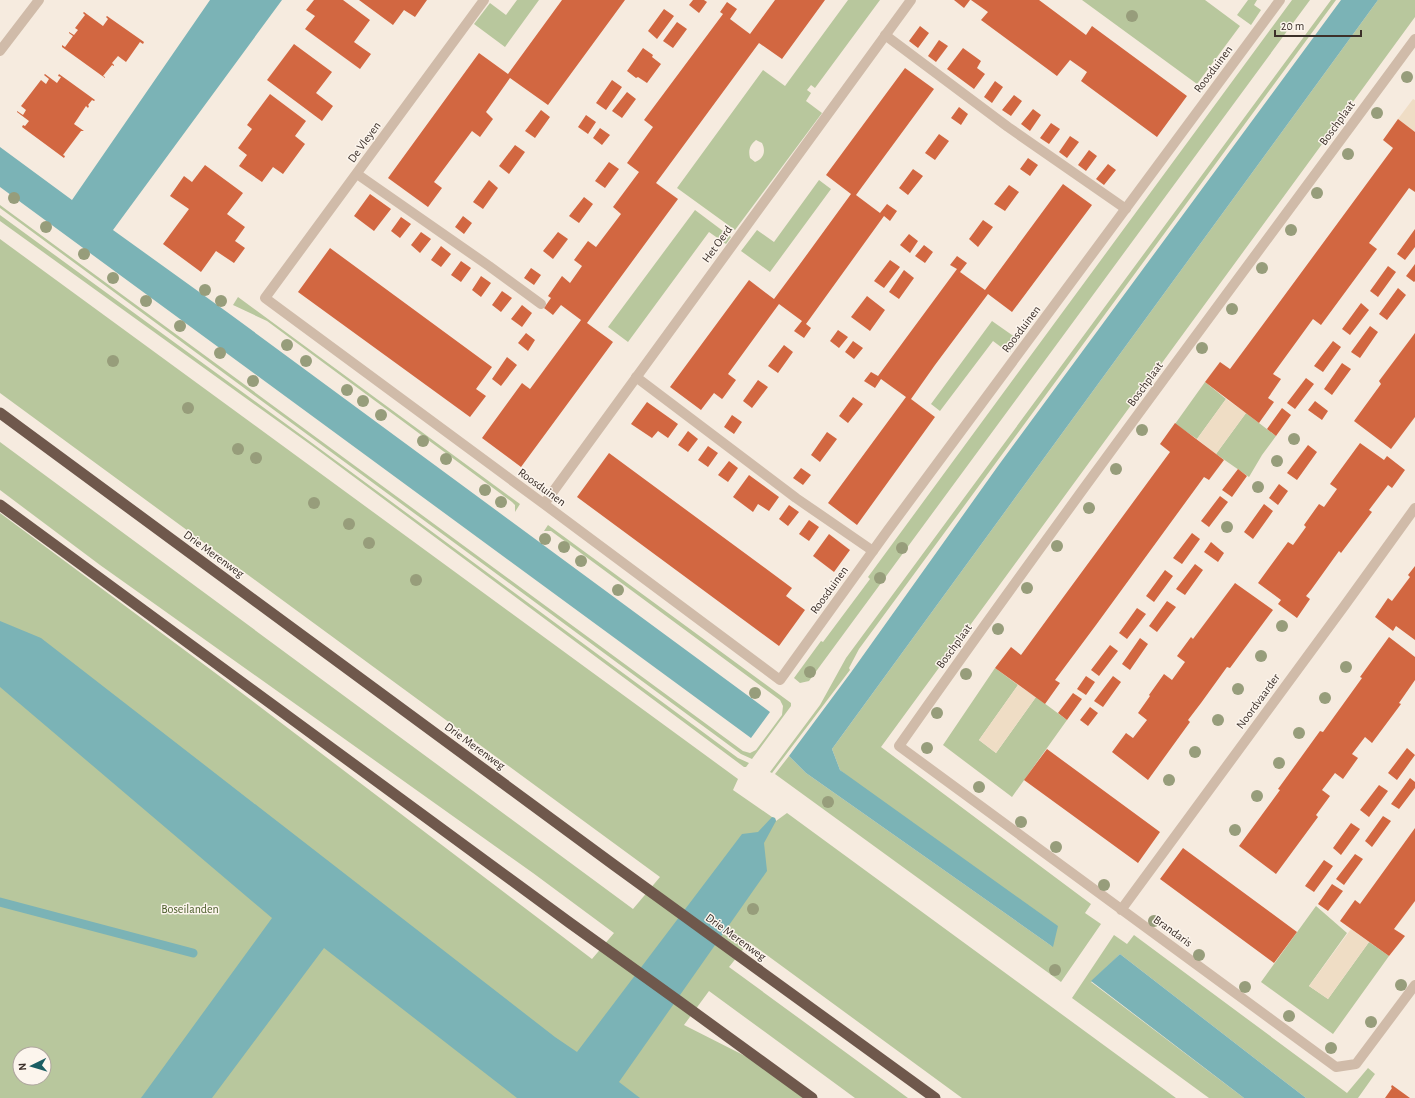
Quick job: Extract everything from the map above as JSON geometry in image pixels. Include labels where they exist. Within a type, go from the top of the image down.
[{"type":"highway","name":"Drie Merenweg","points":[[0,413],[935,1098]]},
{"type":"highway","points":[[0,505],[570,923],[812,1098]]},
{"type":"street","points":[[0,52],[39,0]]},
{"type":"street","name":"De Vleyen","points":[[265,298],[484,0]]},
{"type":"street","name":"Het Oerd","points":[[544,504],[911,0]]},
{"type":"street","name":"Roosduinen","points":[[265,298],[780,680],[873,551],[1280,0]]},
{"type":"street","points":[[885,35],[1008,127],[1126,209]]},
{"type":"street","name":"Boschplaat","points":[[899,746],[961,657],[1415,39]]},
{"type":"street","points":[[357,174],[541,304]]},
{"type":"street","points":[[636,377],[796,498],[873,551]]},
{"type":"street","name":"Noordvaarder","points":[[1121,910],[1415,508]]},
{"type":"street","name":"Brandaris","points":[[899,746],[1336,1067],[1356,1064],[1415,985]]},
{"type":"green space","points":[[517,0],[539,0],[505,47],[474,24],[490,3],[506,15]]},
{"type":"green space","points":[[848,0],[880,0],[815,88],[811,85],[807,90],[811,93],[806,101],[822,113],[735,230],[677,188],[763,70],[785,86]],"holes":[[[756,140],[762,143],[764,152],[762,157],[755,162],[750,158],[750,148]]]},
{"type":"green space","points":[[1082,0],[1205,0],[1240,26],[1197,84]]},
{"type":"green space","points":[[1248,0],[1257,0],[1254,5],[1261,10],[1251,25],[1237,15]]},
{"type":"green space","points":[[1292,0],[1310,0],[809,681],[800,683],[794,678],[870,579],[868,577]]},
{"type":"green space","points":[[1331,0],[1336,0],[859,649],[849,668],[850,670],[772,773],[770,772],[820,705],[846,658]]},
{"type":"green space","points":[[1378,0],[1415,0],[1415,17],[881,747],[1091,904],[1085,913],[1101,924],[1061,982],[775,774],[789,756],[806,773],[1053,947],[840,770],[832,749]]},
{"type":"green space","points":[[819,180],[831,189],[770,272],[741,251],[757,230],[774,242]]},
{"type":"green space","points":[[0,205],[743,751],[750,753],[756,750],[782,715],[783,706],[780,700],[551,531],[544,531],[548,525],[791,703],[791,706],[752,759],[741,754],[0,208]]},
{"type":"green space","points":[[695,210],[731,237],[726,244],[709,232],[628,342],[608,327]]},
{"type":"green space","points":[[0,215],[312,443],[738,758],[749,763],[746,767],[744,767],[311,445],[0,221]]},
{"type":"green space","name":"Boseilanden","points":[[0,239],[738,779],[733,790],[775,818],[776,821],[787,813],[1176,1098],[962,1098],[749,942],[729,967],[908,1098],[855,1098],[709,991],[684,1025],[757,1062],[807,1098],[0,1098],[0,513],[218,675],[592,959],[614,933],[533,873],[100,565],[0,490],[0,442],[633,909],[660,877],[0,393]]},
{"type":"green space","points":[[238,297],[520,504],[515,512],[515,505],[512,502],[267,321],[233,305]]},
{"type":"green space","points":[[992,321],[1019,340],[1009,353],[993,341],[940,411],[931,404]]},
{"type":"green space","points":[[1205,382],[1226,399],[1197,439],[1175,424]]},
{"type":"green space","points":[[1246,413],[1276,436],[1262,455],[1249,477],[1216,454]]},
{"type":"green space","points":[[995,668],[1018,685],[979,740],[996,753],[1036,697],[1067,720],[1012,797],[943,745]]},
{"type":"green space","points":[[1316,906],[1347,933],[1309,986],[1328,999],[1369,942],[1389,956],[1333,1034],[1261,982]]},
{"type":"green space","points":[[1114,935],[1127,944],[1134,935],[1347,1093],[1368,1068],[1375,1074],[1358,1098],[1306,1098],[1120,954],[1091,982],[1244,1098],[1209,1098],[1072,998]]},
{"type":"shaded area","points":[[1413,99],[1415,100],[1415,132],[1398,119]]},
{"type":"shaded area","points":[[1226,399],[1246,413],[1216,454],[1197,439]]},
{"type":"shaded area","points":[[1018,685],[1036,697],[996,753],[979,740]]},
{"type":"shaded area","points":[[1351,929],[1369,942],[1328,999],[1309,986]]},
{"type":"water","points":[[210,0],[282,0],[113,230],[227,312],[770,712],[751,738],[0,187],[0,147],[72,200]]},
{"type":"water","points":[[1341,0],[1378,0],[832,749],[840,770],[1058,926],[1053,947],[806,773],[789,756],[852,671],[998,466]]},
{"type":"water","points":[[0,621],[41,638],[555,1037],[577,1052],[742,834],[758,832],[772,817],[775,818],[776,821],[764,843],[767,871],[619,1082],[640,1098],[517,1098],[324,948],[212,1098],[141,1098],[272,918],[0,687]]},
{"type":"water","points":[[1120,954],[1306,1098],[1244,1098],[1091,981]]},
{"type":"building","points":[[314,0],[343,0],[370,20],[354,42],[371,54],[360,69],[305,29],[315,16],[306,10]]},
{"type":"building","points":[[359,0],[427,0],[415,17],[404,10],[393,25]]},
{"type":"building","points":[[562,0],[625,0],[548,105],[510,78],[486,112],[493,119],[480,137],[472,131],[434,182],[442,188],[428,207],[388,178],[479,53],[508,74]]},
{"type":"building","points":[[693,0],[704,0],[707,2],[699,13],[689,5]]},
{"type":"building","points":[[775,0],[825,0],[782,59],[759,43],[656,183],[678,199],[587,323],[613,342],[521,467],[482,438],[522,383],[530,389],[581,320],[561,305],[553,315],[544,308],[551,298],[548,296],[562,276],[570,283],[582,266],[574,260],[588,241],[596,247],[621,214],[613,207],[639,172],[627,163],[653,127],[644,120],[723,14],[720,12],[727,2],[737,9],[730,19],[750,34]]},
{"type":"building","points":[[954,0],[970,0],[964,8]]},
{"type":"building","points":[[971,0],[1039,0],[1086,35],[1092,26],[1187,96],[1157,137],[1081,81],[1087,72],[1070,60],[1057,76],[981,20],[988,12]]},
{"type":"building","points":[[664,9],[674,16],[657,39],[648,31]]},
{"type":"building","points":[[84,12],[103,26],[108,19],[106,17],[107,16],[144,42],[143,44],[140,42],[126,62],[118,56],[112,63],[114,66],[112,65],[103,76],[105,78],[62,47],[62,45],[65,47],[73,36],[69,32],[74,35],[78,30],[75,28],[85,15],[83,13]]},
{"type":"building","points":[[677,22],[687,29],[673,48],[663,41]]},
{"type":"building","points":[[920,26],[929,33],[918,48],[909,41]]},
{"type":"building","points":[[939,40],[948,46],[936,62],[928,56]]},
{"type":"building","points":[[294,44],[332,72],[316,93],[333,106],[322,121],[267,80]]},
{"type":"building","points":[[643,48],[653,55],[652,57],[661,64],[647,83],[638,77],[636,78],[627,71]]},
{"type":"building","points":[[963,48],[981,61],[977,68],[985,74],[974,89],[947,69]]},
{"type":"building","points":[[905,68],[934,89],[856,195],[880,213],[887,204],[897,211],[890,221],[884,216],[806,324],[811,328],[804,338],[794,331],[802,321],[779,304],[728,374],[736,380],[723,398],[722,399],[714,393],[701,410],[670,387],[749,280],[774,299],[800,264],[851,194],[826,175]]},
{"type":"building","points":[[45,74],[57,83],[61,77],[58,76],[59,74],[95,100],[92,100],[88,105],[88,108],[86,106],[74,124],[84,131],[81,131],[63,155],[65,156],[64,158],[22,127],[29,121],[17,112],[23,115],[26,110],[21,106],[41,80],[46,84],[49,79],[44,75]]},
{"type":"building","points":[[612,80],[622,87],[606,110],[596,103]]},
{"type":"building","points":[[995,81],[1003,87],[992,103],[984,97]]},
{"type":"building","points":[[627,92],[636,99],[622,118],[612,111]]},
{"type":"building","points":[[270,94],[306,121],[295,136],[305,144],[283,174],[273,167],[262,182],[239,166],[247,155],[238,148],[252,129],[247,125]]},
{"type":"building","points":[[1014,95],[1022,101],[1011,116],[1002,110]]},
{"type":"building","points":[[959,107],[968,114],[961,125],[951,118]]},
{"type":"building","points":[[1033,109],[1041,115],[1030,131],[1021,124]]},
{"type":"building","points":[[541,110],[550,117],[535,138],[525,131]]},
{"type":"building","points":[[586,115],[596,122],[588,134],[578,127]]},
{"type":"building","points":[[1398,119],[1415,132],[1415,192],[1409,188],[1369,243],[1377,249],[1321,325],[1313,319],[1273,374],[1281,379],[1268,398],[1274,402],[1259,423],[1205,382],[1220,362],[1230,369],[1393,148],[1383,140]]},
{"type":"building","points":[[1051,123],[1060,129],[1049,144],[1040,138]]},
{"type":"building","points":[[600,128],[610,135],[602,145],[593,138]]},
{"type":"building","points":[[939,134],[949,141],[935,160],[925,153]]},
{"type":"building","points":[[1070,136],[1079,142],[1067,158],[1059,152]]},
{"type":"building","points":[[515,145],[525,152],[509,174],[499,166]]},
{"type":"building","points":[[1089,150],[1097,156],[1086,171],[1078,165]]},
{"type":"building","points":[[1028,158],[1038,165],[1030,176],[1020,169]]},
{"type":"building","points":[[609,162],[619,169],[605,188],[595,181]]},
{"type":"building","points":[[1108,164],[1116,170],[1104,185],[1096,179]]},
{"type":"building","points":[[205,165],[243,193],[227,214],[245,227],[235,241],[245,248],[234,263],[216,251],[201,272],[163,244],[189,209],[170,196],[184,176],[192,182]]},
{"type":"building","points":[[913,169],[923,176],[908,195],[899,188]]},
{"type":"building","points":[[489,180],[498,188],[483,209],[473,202]]},
{"type":"building","points":[[1063,184],[1092,205],[1012,312],[988,294],[935,365],[911,399],[935,417],[857,525],[828,503],[906,397],[881,379],[875,388],[864,381],[871,372],[878,376],[957,269],[950,265],[957,256],[967,263],[960,272],[985,290]]},
{"type":"building","points":[[1009,185],[1019,192],[1005,211],[994,204]]},
{"type":"building","points":[[370,194],[391,209],[374,231],[354,216]]},
{"type":"building","points":[[584,197],[593,204],[579,223],[569,216]]},
{"type":"building","points":[[463,216],[472,223],[464,234],[455,227]]},
{"type":"building","points":[[401,217],[411,224],[400,238],[391,231]]},
{"type":"building","points":[[983,220],[993,227],[978,247],[969,239]]},
{"type":"building","points":[[1415,229],[1415,247],[1405,260],[1397,254]]},
{"type":"building","points":[[421,232],[431,239],[420,253],[411,245]]},
{"type":"building","points":[[558,232],[568,239],[553,259],[543,251]]},
{"type":"building","points":[[909,234],[918,241],[910,253],[900,245]]},
{"type":"building","points":[[924,245],[933,252],[925,263],[915,256]]},
{"type":"building","points":[[441,246],[451,254],[441,267],[431,260]]},
{"type":"building","points":[[330,248],[492,367],[476,389],[486,396],[470,417],[298,292]]},
{"type":"building","points":[[890,260],[900,267],[884,288],[874,281]]},
{"type":"building","points":[[461,261],[471,268],[461,282],[451,275]]},
{"type":"building","points":[[1415,264],[1415,281],[1414,282],[1406,276]]},
{"type":"building","points":[[1388,266],[1396,272],[1378,297],[1370,291]]},
{"type":"building","points":[[531,268],[541,275],[534,285],[524,278]]},
{"type":"building","points":[[904,270],[914,278],[899,299],[889,292]]},
{"type":"building","points":[[481,276],[491,283],[481,297],[472,290]]},
{"type":"building","points":[[1398,288],[1406,295],[1387,320],[1379,314]]},
{"type":"building","points":[[502,291],[512,298],[501,312],[492,305]]},
{"type":"building","points":[[867,296],[885,310],[870,331],[851,317]]},
{"type":"building","points":[[1361,303],[1369,310],[1350,335],[1342,329]]},
{"type":"building","points":[[522,305],[532,313],[522,327],[511,319]]},
{"type":"building","points":[[1370,326],[1378,332],[1360,358],[1351,352]]},
{"type":"building","points":[[838,330],[848,337],[839,348],[830,341]]},
{"type":"building","points":[[526,333],[535,340],[528,351],[518,343]]},
{"type":"building","points":[[1415,333],[1415,417],[1391,449],[1354,421],[1381,384],[1379,381]]},
{"type":"building","points":[[853,341],[863,348],[854,359],[845,352]]},
{"type":"building","points":[[1333,341],[1341,347],[1323,372],[1314,366]]},
{"type":"building","points":[[784,345],[793,352],[778,373],[768,366]]},
{"type":"building","points":[[507,357],[517,365],[501,386],[492,379]]},
{"type":"building","points":[[1342,363],[1351,369],[1332,395],[1324,389]]},
{"type":"building","points":[[1306,378],[1314,384],[1295,409],[1287,403]]},
{"type":"building","points":[[758,380],[768,387],[752,408],[743,401]]},
{"type":"building","points":[[853,397],[863,404],[848,423],[839,416]]},
{"type":"building","points":[[1315,401],[1328,411],[1322,420],[1308,410]]},
{"type":"building","points":[[647,402],[678,424],[668,438],[658,431],[652,438],[631,424]]},
{"type":"building","points":[[1282,408],[1291,415],[1276,436],[1267,429]]},
{"type":"building","points":[[732,415],[742,422],[734,434],[724,427]]},
{"type":"building","points":[[1175,423],[1224,460],[1209,480],[1204,477],[1055,680],[1060,683],[1045,704],[995,668],[1011,647],[1021,655],[1170,452],[1160,444]]},
{"type":"building","points":[[688,431],[698,439],[688,452],[678,445]]},
{"type":"building","points":[[827,432],[837,439],[820,462],[811,455]]},
{"type":"building","points":[[1360,443],[1384,460],[1387,456],[1405,470],[1392,488],[1388,485],[1369,510],[1372,512],[1341,553],[1339,551],[1306,596],[1310,599],[1297,618],[1278,604],[1281,600],[1258,583],[1288,542],[1293,545],[1306,527],[1304,525],[1319,504],[1324,507],[1337,489],[1330,484]]},
{"type":"building","points":[[1308,445],[1317,452],[1297,480],[1287,473]]},
{"type":"building","points":[[708,446],[718,453],[708,467],[698,460]]},
{"type":"building","points":[[609,453],[792,588],[786,596],[805,610],[779,646],[577,497]]},
{"type":"building","points":[[729,461],[738,468],[728,482],[718,475]]},
{"type":"building","points":[[801,468],[811,475],[803,485],[793,478]]},
{"type":"building","points":[[1238,469],[1247,476],[1232,497],[1222,490]]},
{"type":"building","points":[[749,475],[779,497],[769,511],[758,504],[753,512],[733,497]]},
{"type":"building","points":[[1279,484],[1288,491],[1278,505],[1269,498]]},
{"type":"building","points":[[1220,496],[1228,502],[1209,527],[1201,521]]},
{"type":"building","points":[[1264,504],[1273,511],[1253,539],[1244,532]]},
{"type":"building","points":[[789,505],[799,512],[788,526],[779,519]]},
{"type":"building","points":[[809,520],[819,527],[809,541],[799,534]]},
{"type":"building","points":[[1192,533],[1200,539],[1182,564],[1173,558]]},
{"type":"building","points":[[829,534],[850,550],[834,572],[813,556]]},
{"type":"building","points":[[1211,542],[1224,553],[1218,562],[1204,552]]},
{"type":"building","points":[[1195,564],[1203,570],[1185,595],[1176,589]]},
{"type":"building","points":[[1415,566],[1415,640],[1396,626],[1393,631],[1375,617],[1388,598],[1392,601],[1410,577],[1408,575]]},
{"type":"building","points":[[1165,570],[1173,576],[1154,602],[1146,596]]},
{"type":"building","points":[[1235,583],[1273,610],[1230,668],[1227,667],[1188,720],[1190,722],[1148,780],[1112,752],[1126,733],[1133,738],[1147,720],[1138,713],[1150,696],[1149,695],[1164,674],[1172,680],[1185,662],[1177,656],[1191,637],[1193,639]]},
{"type":"building","points":[[1167,601],[1176,607],[1157,632],[1149,626]]},
{"type":"building","points":[[1137,608],[1146,614],[1127,639],[1119,633]]},
{"type":"building","points":[[1389,637],[1415,657],[1415,680],[1399,703],[1401,704],[1372,743],[1365,737],[1352,754],[1358,758],[1343,779],[1335,773],[1322,790],[1330,796],[1316,815],[1318,817],[1276,874],[1239,846],[1280,790],[1278,789],[1320,731],[1323,732],[1362,678],[1360,677]]},
{"type":"building","points":[[1140,638],[1148,644],[1130,670],[1122,664]]},
{"type":"building","points":[[1110,645],[1118,651],[1099,676],[1091,670]]},
{"type":"building","points":[[1086,676],[1095,682],[1086,695],[1077,689]]},
{"type":"building","points":[[1113,676],[1121,682],[1103,707],[1094,701]]},
{"type":"building","points":[[1073,693],[1082,699],[1067,720],[1058,713]]},
{"type":"building","points":[[1090,707],[1098,713],[1088,726],[1080,720]]},
{"type":"building","points":[[1407,748],[1415,755],[1397,780],[1388,773]]},
{"type":"building","points":[[1047,749],[1160,832],[1138,863],[1024,780]]},
{"type":"building","points":[[1410,778],[1415,782],[1415,788],[1399,809],[1391,804]]},
{"type":"building","points":[[1379,785],[1388,791],[1369,817],[1360,810]]},
{"type":"building","points":[[1383,816],[1391,821],[1372,847],[1365,841]]},
{"type":"building","points":[[1351,823],[1360,829],[1341,855],[1333,848]]},
{"type":"building","points":[[1415,828],[1415,901],[1394,929],[1405,936],[1389,956],[1340,921],[1355,900],[1360,904]]},
{"type":"building","points":[[1183,848],[1297,932],[1274,963],[1160,879]]},
{"type":"building","points":[[1355,854],[1363,859],[1344,885],[1336,879]]},
{"type":"building","points":[[1324,860],[1333,866],[1314,892],[1305,886]]},
{"type":"building","points":[[1332,884],[1343,891],[1328,911],[1318,904]]},
{"type":"building","points":[[1392,1085],[1410,1098],[1385,1098],[1392,1088]]},
{"type":"waterway","points":[[0,902],[193,953]]}]
